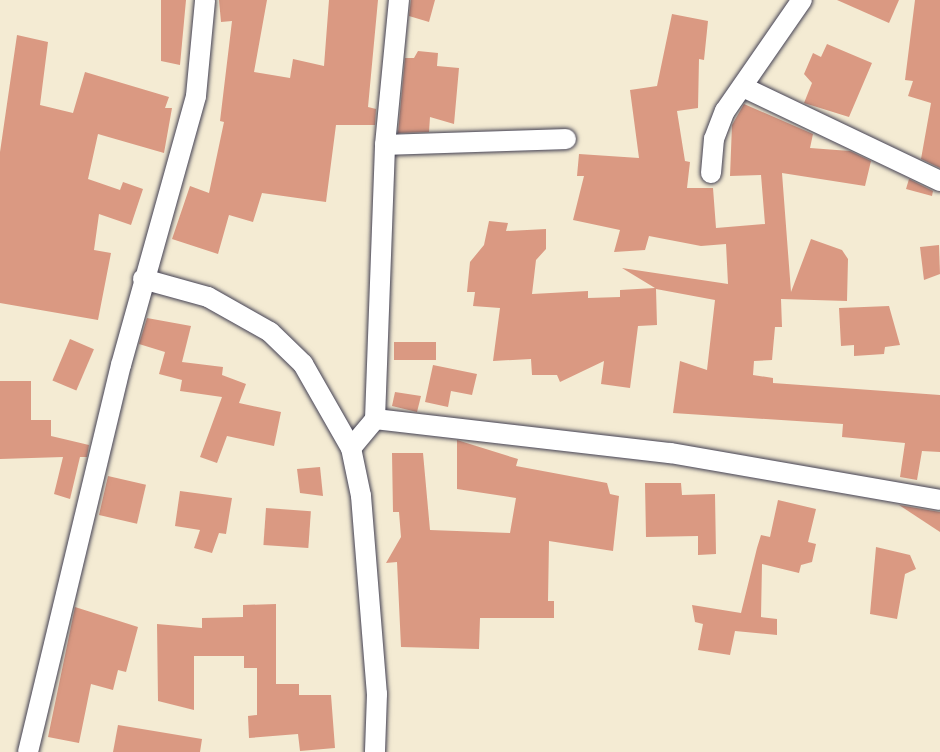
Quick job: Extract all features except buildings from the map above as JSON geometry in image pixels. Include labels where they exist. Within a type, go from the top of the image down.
[{"type":"street","points":[[28,752],[143,279],[196,96],[206,0]]},
{"type":"street","points":[[351,448],[375,419],[385,145],[399,0]]},
{"type":"street","points":[[711,172],[714,139],[725,111],[745,88],[802,0]]},
{"type":"street","points":[[745,88],[940,181]]},
{"type":"street","points":[[385,145],[566,139]]},
{"type":"street","points":[[143,279],[208,297],[270,332],[303,364],[351,448],[361,496],[378,694],[375,752]]},
{"type":"street","points":[[375,419],[660,451],[940,500]]}]
